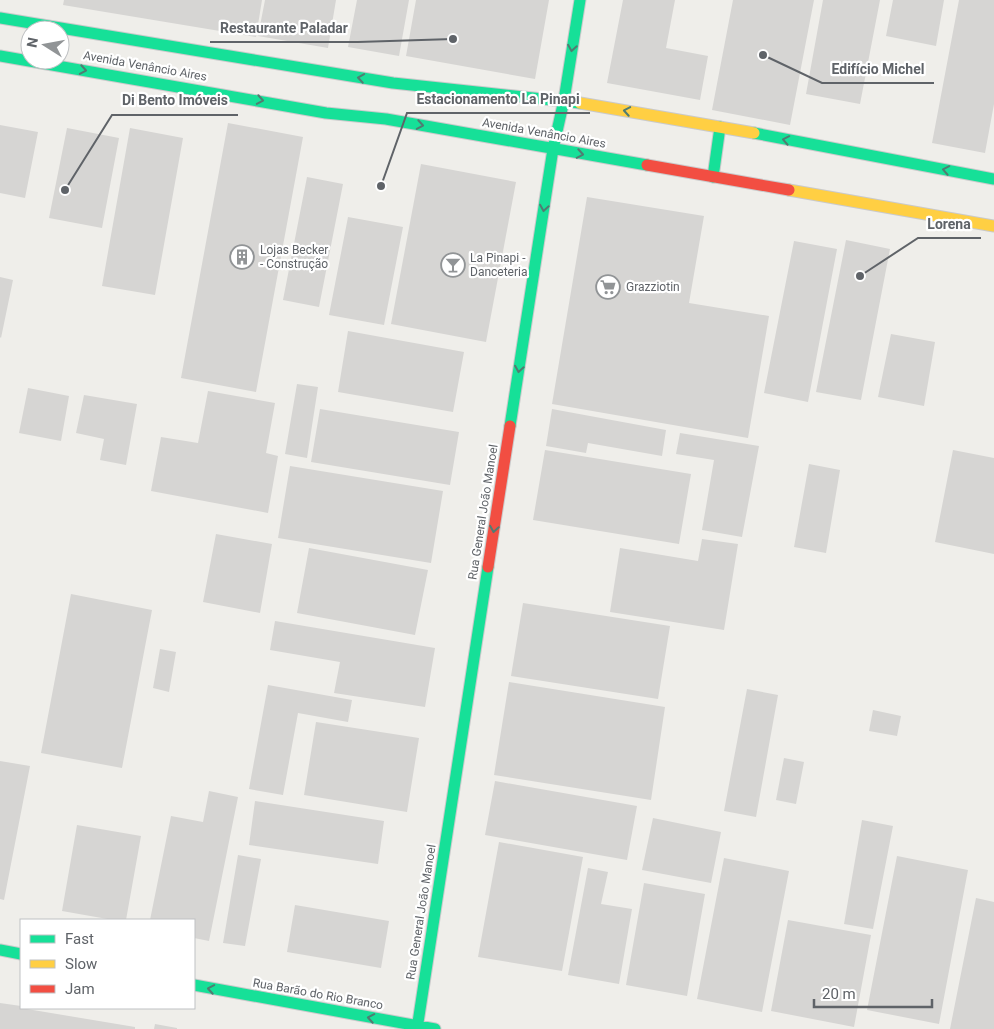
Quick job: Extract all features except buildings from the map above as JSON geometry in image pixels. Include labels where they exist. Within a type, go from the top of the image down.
[{"type":"main road","name":"Rua General João Manoel","points":[[417,1028],[553,149],[564,100],[580,0]]},
{"type":"main road","name":"Avenida Venâncio Aires","points":[[0,18],[223,61],[392,87],[564,100],[720,127],[994,179]]},
{"type":"main road","name":"Avenida Venâncio Aires","points":[[0,56],[219,88],[326,112],[386,114],[553,149],[994,226]]},
{"type":"main road","points":[[713,177],[720,127]]},
{"type":"main road","points":[[0,950],[20,954]]},
{"type":"main road","name":"Rua Barão do Rio Branco","points":[[195,985],[417,1028],[436,1029]]},
{"type":"traffic: fast","points":[[510,426],[553,149],[564,100],[580,0]]},
{"type":"traffic: fast","points":[[0,18],[393,83],[580,103]]},
{"type":"traffic: fast","points":[[0,56],[326,113],[386,119],[647,165]]},
{"type":"traffic: fast","points":[[713,177],[720,127]]},
{"type":"traffic: fast","points":[[754,133],[994,179]]},
{"type":"traffic: fast","points":[[417,1029],[488,567]]},
{"type":"traffic: fast","points":[[0,950],[20,954]]},
{"type":"traffic: fast","points":[[195,985],[435,1029]]},
{"type":"traffic: slow","points":[[580,103],[754,133]]},
{"type":"traffic: slow","points":[[789,190],[994,226]]},
{"type":"traffic: jam","points":[[647,165],[789,190]]},
{"type":"traffic: jam","points":[[488,567],[510,426]]},
{"type":"place","name":"Restaurante Paladar","points":[[453,39]]},
{"type":"place","name":"Edifício Michel","points":[[763,55]]},
{"type":"place","name":"Estacionamento La Pinapi","points":[[381,186]]},
{"type":"place","name":"Di Bento Imóveis","points":[[65,190]]},
{"type":"place","name":"Lojas Becker - Construção","points":[[242,257]]},
{"type":"place","name":"La Pinapi - Danceteria","points":[[453,265]]},
{"type":"place","name":"Lorena","points":[[860,276]]},
{"type":"place","name":"Grazziotin","points":[[608,287]]}]
